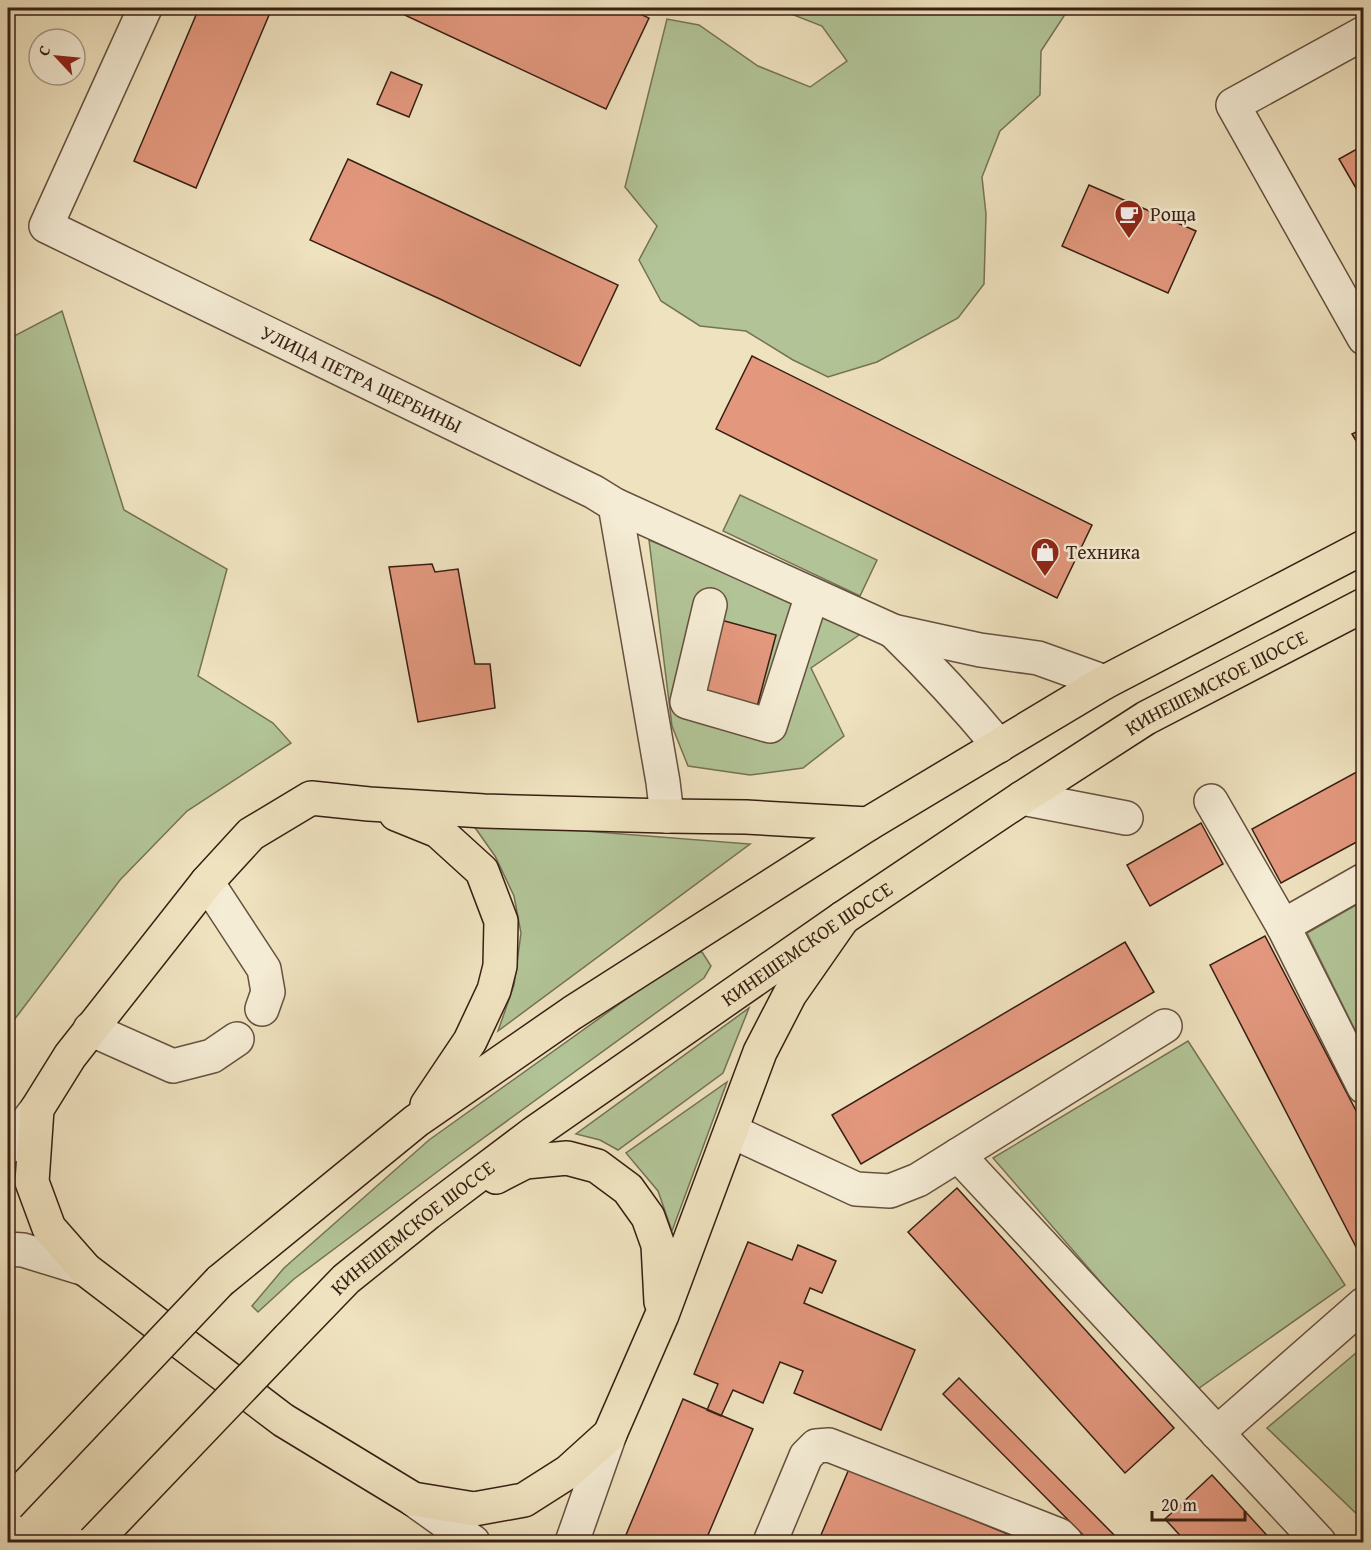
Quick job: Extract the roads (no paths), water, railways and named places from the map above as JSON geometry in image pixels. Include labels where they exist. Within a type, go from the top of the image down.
[{"type":"main road","points":[[8,1505],[220,1281],[416,1121],[572,1013],[868,824],[1105,682],[1364,547]]},
{"type":"main road","name":"КИНЕШЕМСКОЕ ШОССЕ","points":[[94,1542],[345,1279],[534,1133],[843,918],[1146,718],[1364,605]]},
{"type":"main road","points":[[843,918],[790,994],[760,1052],[662,1315],[610,1434],[568,1472],[524,1500],[474,1509],[413,1499],[283,1420],[85,1269],[49,1228],[32,1182],[37,1109],[70,1056],[207,882],[251,834],[311,798],[484,811],[747,817],[868,824]]},
{"type":"main road","points":[[369,804],[438,831],[482,871],[501,921],[500,966],[494,990],[470,1041],[416,1121]]},
{"type":"main road","points":[[428,1213],[525,1162],[567,1158],[597,1166],[628,1189],[648,1217],[658,1245],[662,1315]]},
{"type":"street","name":"УЛИЦА ПЕТРА ЩЕРБИНЫ","points":[[145,8],[46,226],[594,492],[615,505],[893,631],[980,650],[1038,658],[1105,682]]},
{"type":"street","points":[[1364,33],[1233,105],[1364,338]]},
{"type":"street","points":[[615,505],[667,816]]},
{"type":"street","points":[[710,605],[687,702],[770,726],[812,595]]},
{"type":"street","name":"УЛИЦА ПЕТРА ЩЕРБИНЫ","points":[[893,631],[963,703],[999,747]]},
{"type":"street","points":[[1022,798],[1126,818]]},
{"type":"street","points":[[1211,801],[1284,926],[1364,1087]]},
{"type":"street","points":[[1284,926],[1364,880]]},
{"type":"street","points":[[207,882],[264,969],[268,992],[262,1010]]},
{"type":"street","points":[[731,1131],[856,1189],[890,1191],[918,1180],[1165,1026]]},
{"type":"street","points":[[90,1029],[173,1066],[212,1056],[237,1040]]},
{"type":"street","points":[[8,1147],[37,1109]]},
{"type":"street","points":[[958,1155],[1319,1542]]},
{"type":"street","points":[[8,1249],[22,1250],[85,1269]]},
{"type":"street","points":[[1217,1433],[1364,1304]]},
{"type":"street","points":[[572,1542],[610,1434]]},
{"type":"street","points":[[770,1542],[806,1456],[816,1446],[829,1444],[1059,1535],[1066,1542]]},
{"type":"street","points":[[413,1499],[473,1542]]},
{"type":"place","name":"Роща","points":[[1129,240]]},
{"type":"place","name":"Техника","points":[[1045,578]]}]
